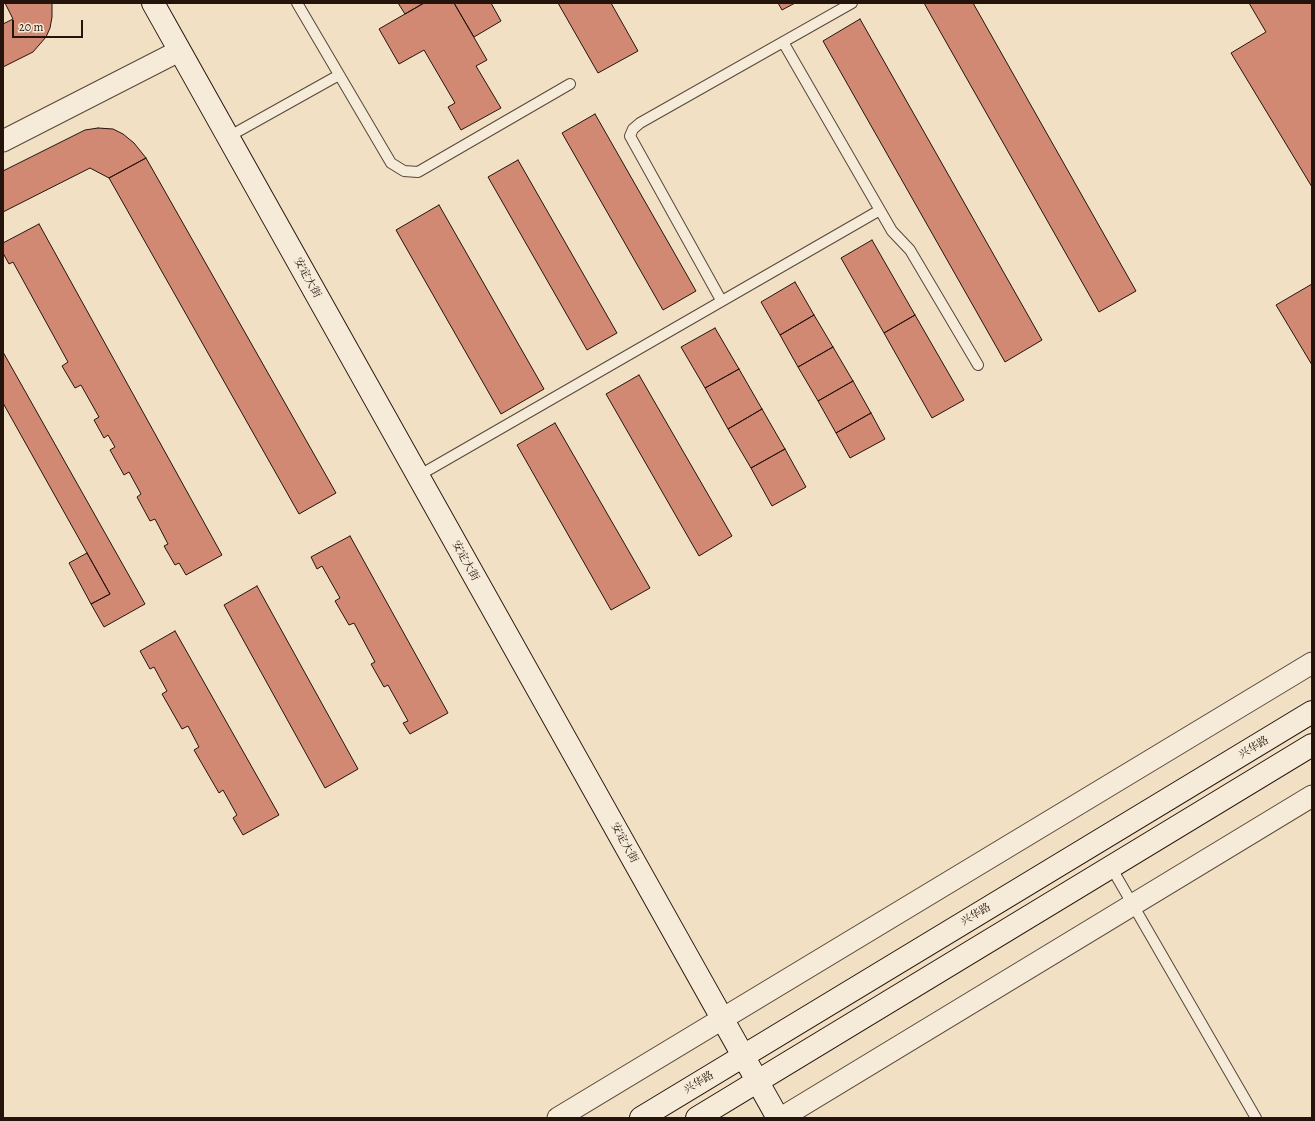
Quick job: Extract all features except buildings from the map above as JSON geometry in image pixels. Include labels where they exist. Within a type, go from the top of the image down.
[{"type":"main road","name":"安定大街","points":[[153,3],[778,1118]]},
{"type":"main road","name":"兴华路","points":[[640,1118],[1312,712]]},
{"type":"main road","points":[[697,1118],[1312,745]]},
{"type":"street","points":[[3,140],[180,51]]},
{"type":"street","points":[[558,1118],[1312,663]]},
{"type":"street","points":[[781,1118],[1312,796]]},
{"type":"lane","points":[[297,3],[391,164],[404,171],[418,172],[570,84]]},
{"type":"lane","points":[[721,300],[630,136],[633,129],[640,123],[852,3]]},
{"type":"lane","points":[[783,42],[892,231],[910,250],[978,365]]},
{"type":"lane","points":[[228,137],[339,75]]},
{"type":"lane","points":[[418,476],[721,300],[880,210]]},
{"type":"lane","points":[[1111,867],[1256,1118]]}]
